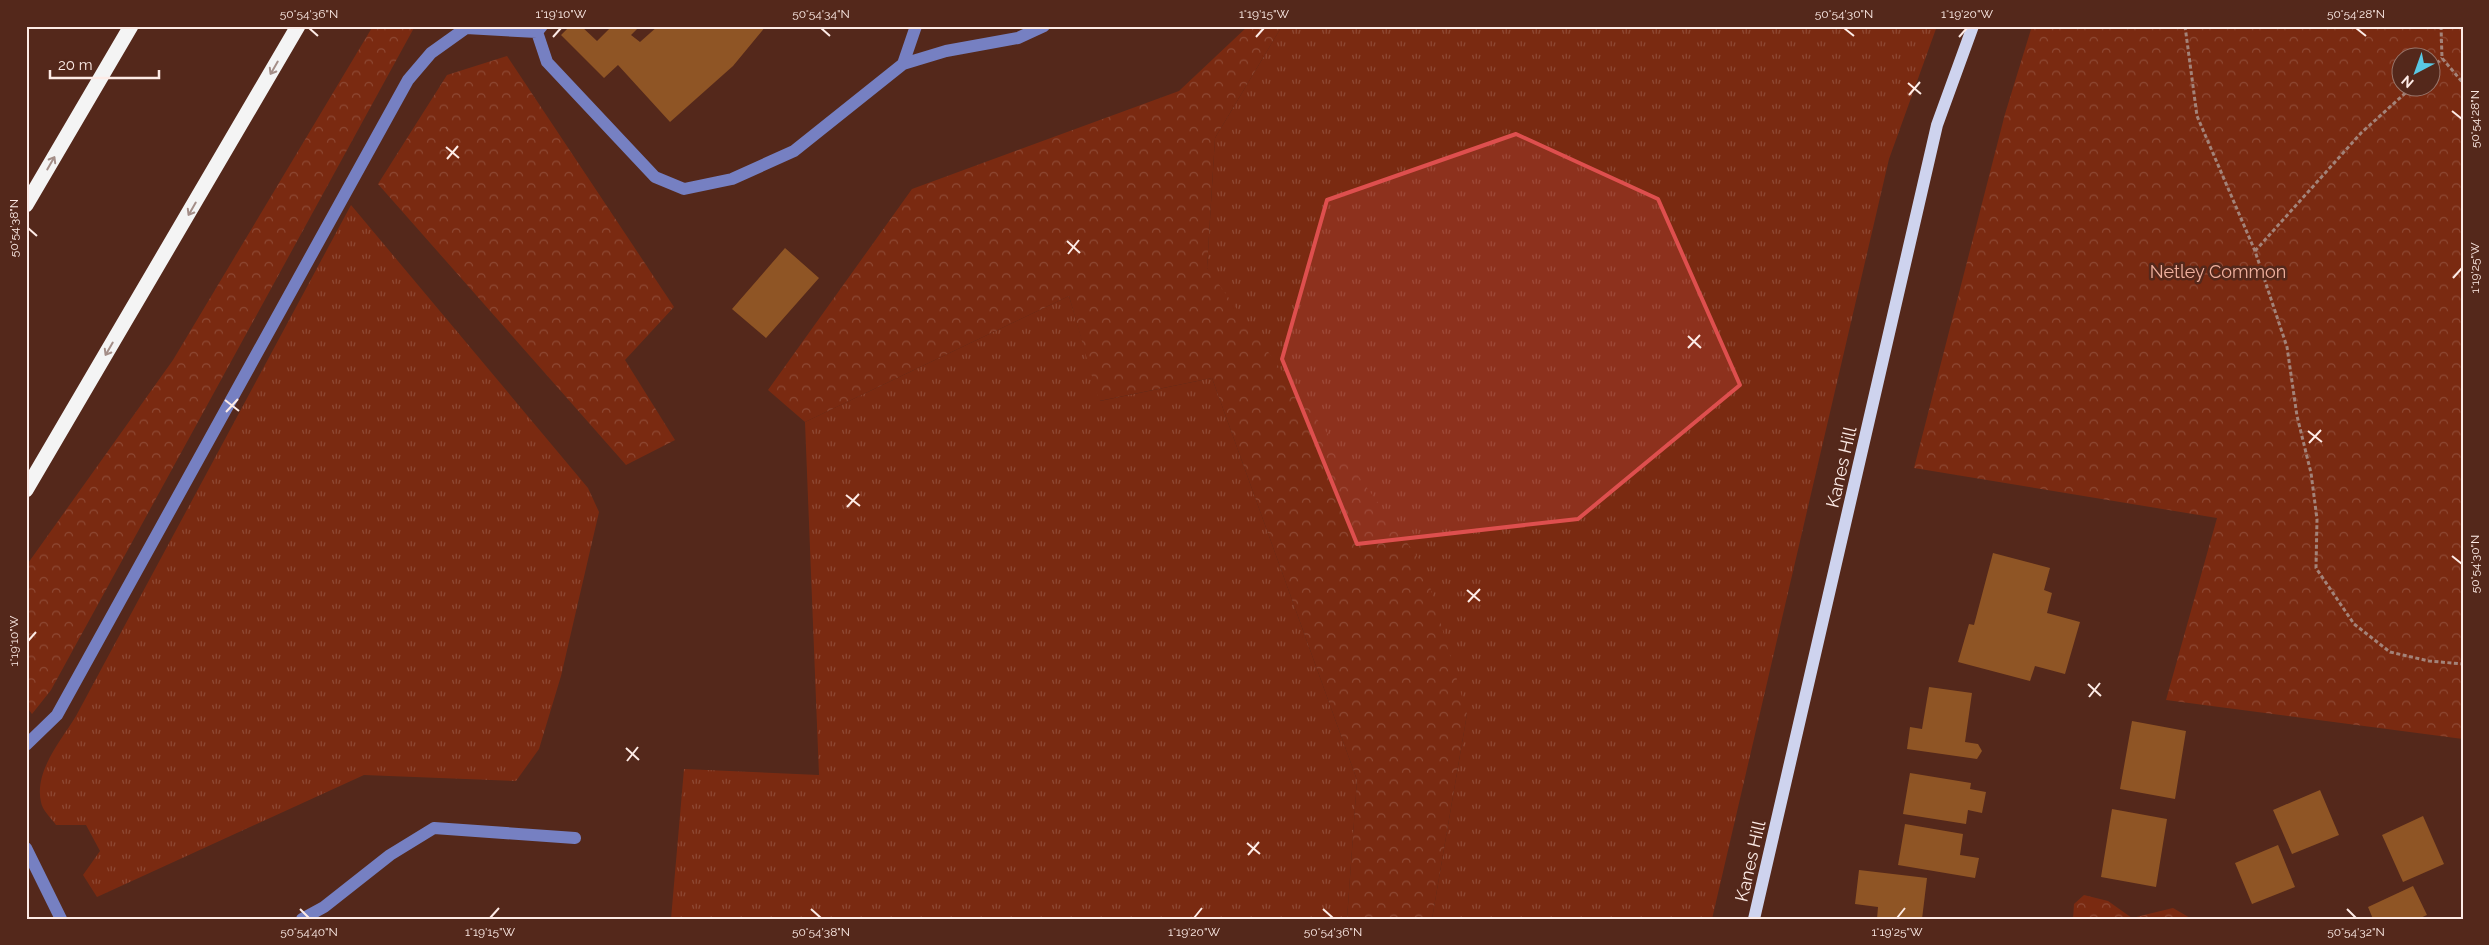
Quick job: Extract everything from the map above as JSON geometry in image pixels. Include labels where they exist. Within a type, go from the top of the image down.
[{"type":"highway","points":[[26,205],[131,26]]},
{"type":"highway","points":[[26,490],[298,26]]},
{"type":"main road","name":"Kanes Hill","points":[[1754,919],[1937,125],[1973,26]]},
{"type":"street","points":[[903,64],[916,26]]},
{"type":"street","points":[[26,745],[57,716],[408,80],[431,53],[466,28],[540,29],[547,62],[655,177],[684,188],[732,179],[794,151],[903,64],[946,51],[1018,38],[1044,26]]},
{"type":"street","points":[[302,919],[324,907],[390,856],[434,828],[575,838]]},
{"type":"street","points":[[26,848],[61,919]]},
{"type":"path","points":[[2185,26],[2197,116],[2255,251],[2287,347],[2297,416],[2311,472],[2318,519],[2316,568],[2354,624],[2390,652],[2430,661],[2463,664]]},
{"type":"path","points":[[2441,26],[2442,48]]},
{"type":"path","points":[[2442,58],[2463,83]]},
{"type":"path","points":[[2255,251],[2361,133],[2400,98]]},
{"type":"highlighted area","points":[[1516,134],[1658,199],[1740,385],[1578,519],[1357,544],[1282,359],[1327,200]]},
{"type":"green space","points":[[373,26],[415,26],[51,690],[32,714],[26,706],[26,566],[173,360]]},
{"type":"green space","points":[[1248,26],[1282,26],[1215,138],[1207,268],[1424,566],[1467,714],[1432,919],[1347,919],[1357,780],[1212,378],[1099,401],[1069,296],[805,422],[768,390],[912,189],[1179,91]]},
{"type":"green space","points":[[1282,26],[1937,26],[1889,159],[1712,919],[1432,919],[1467,714],[1207,268],[1215,138]]},
{"type":"green space","name":"Netley Common","points":[[2032,26],[2463,26],[2463,739],[2166,700],[2217,518],[1914,468],[2005,114]]},
{"type":"green space","points":[[507,56],[674,307],[625,360],[675,440],[626,465],[378,184],[447,75]]},
{"type":"green space","points":[[351,205],[588,488],[599,512],[561,676],[539,749],[516,781],[364,775],[97,897],[83,875],[100,851],[86,825],[56,825],[45,811],[42,805],[40,790],[45,768],[56,746],[76,716]]},
{"type":"green space","points":[[1069,296],[1100,401],[1212,378],[1357,780],[1347,919],[671,919],[684,769],[819,775],[805,422]]},
{"type":"green space","points":[[2084,895],[2108,901],[2132,918],[2173,908],[2192,919],[2073,919],[2074,904]]},
{"type":"building","points":[[570,26],[581,26],[597,41],[612,26],[640,26],[631,35],[640,42],[658,26],[766,26],[733,66],[670,122],[618,65],[604,78],[561,35]]},
{"type":"building","points":[[785,248],[819,278],[766,338],[732,309]]},
{"type":"building","points":[[1993,553],[2050,568],[2044,590],[2052,593],[2047,613],[2080,622],[2065,674],[2035,666],[2030,681],[1958,662],[1969,624],[1974,625]]},
{"type":"building","points":[[1929,687],[1972,693],[1965,742],[1978,744],[1982,751],[1977,759],[1907,749],[1910,727],[1922,729]]},
{"type":"building","points":[[2132,721],[2186,731],[2175,799],[2120,789]]},
{"type":"building","points":[[1910,773],[1971,783],[1970,789],[1986,792],[1982,813],[1968,810],[1966,824],[1903,814]]},
{"type":"building","points":[[2320,790],[2339,835],[2292,854],[2273,810]]},
{"type":"building","points":[[2112,809],[2167,819],[2156,887],[2101,877]]},
{"type":"building","points":[[2423,816],[2444,864],[2403,882],[2382,835]]},
{"type":"building","points":[[1905,824],[1963,834],[1960,855],[1979,858],[1975,878],[1898,865]]},
{"type":"building","points":[[2278,845],[2295,887],[2252,904],[2235,863]]},
{"type":"building","points":[[1859,870],[1927,878],[1922,919],[1877,919],[1878,907],[1855,904]]},
{"type":"building","points":[[2413,886],[2427,915],[2418,919],[2373,919],[2368,907]]}]
